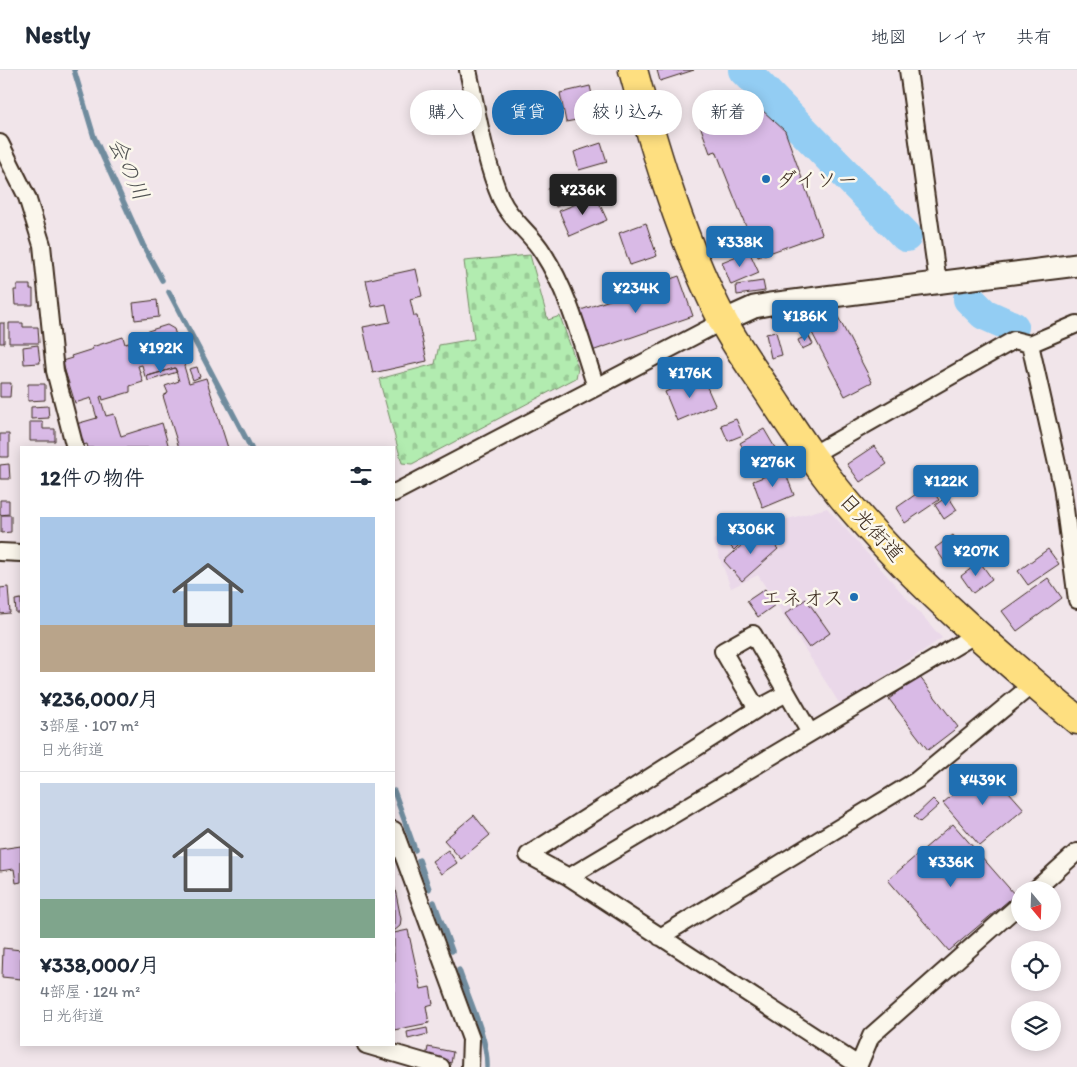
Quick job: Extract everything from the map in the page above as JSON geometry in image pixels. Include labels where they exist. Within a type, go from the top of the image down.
[{"type":"highway","name":"日光街道","points":[[634,70],[649,129],[695,259],[723,320],[745,358],[812,455],[856,512],[930,590],[1033,684],[1077,720]]},
{"type":"street","points":[[468,70],[485,147],[500,198],[518,226],[542,251],[562,286],[596,387]]},
{"type":"street","points":[[908,70],[938,283]]},
{"type":"street","points":[[0,143],[27,197],[42,245],[54,371],[73,446]]},
{"type":"street","points":[[395,493],[723,320],[754,307],[1077,265]]},
{"type":"street","points":[[812,455],[1014,340],[1030,344],[1077,324]]},
{"type":"street","points":[[1030,344],[1062,486],[1077,600]]},
{"type":"street","points":[[0,552],[20,553]]},
{"type":"street","points":[[569,877],[978,633]]},
{"type":"street","points":[[757,709],[723,651],[753,634],[810,733]]},
{"type":"street","points":[[660,937],[918,780],[1033,684]]},
{"type":"street","points":[[787,693],[757,709],[528,855],[569,877],[858,1066],[871,1036],[1011,912]]},
{"type":"street","points":[[395,833],[471,1039],[470,1067]]},
{"type":"street","points":[[1045,881],[1077,852]]},
{"type":"street","points":[[369,1046],[441,1067]]},
{"type":"shaded area","points":[[827,508],[942,638],[841,706],[758,575],[731,588],[713,540]]},
{"type":"green space","points":[[530,255],[548,320],[560,316],[578,368],[576,378],[412,464],[402,463],[379,379],[435,364],[439,345],[474,339],[464,261]]},
{"type":"building","points":[[657,70],[694,70],[660,81]]},
{"type":"building","points":[[590,86],[591,90],[574,90],[574,120],[566,122],[564,92]]},
{"type":"building","points":[[764,112],[785,131],[822,234],[758,257],[716,151],[710,153],[704,135],[764,135]]},
{"type":"building","points":[[601,143],[607,162],[579,170],[574,152]]},
{"type":"building","points":[[561,183],[569,201],[556,207],[548,189]]},
{"type":"building","points":[[596,196],[607,220],[570,236],[559,211]]},
{"type":"building","points":[[646,223],[657,256],[630,265],[619,233]]},
{"type":"building","points":[[749,251],[759,273],[731,285],[722,262]]},
{"type":"building","points":[[416,269],[422,296],[410,299],[414,316],[417,316],[427,361],[373,373],[363,327],[390,322],[386,304],[372,307],[366,280]]},
{"type":"building","points":[[679,276],[693,316],[592,351],[578,311]]},
{"type":"building","points":[[763,281],[765,291],[737,295],[736,285]]},
{"type":"building","points":[[17,285],[30,285],[30,289],[33,289],[33,305],[15,305],[14,290],[17,290]]},
{"type":"building","points":[[157,300],[159,317],[135,320],[133,303]]},
{"type":"building","points":[[837,315],[872,382],[845,396],[810,329]]},
{"type":"building","points":[[0,323],[4,323],[4,343],[0,343]]},
{"type":"building","points":[[9,323],[23,323],[23,327],[38,327],[39,343],[9,343]]},
{"type":"building","points":[[167,325],[174,329],[180,349],[184,348],[188,361],[184,366],[189,383],[206,378],[227,446],[178,446],[163,396],[168,393],[165,386],[179,381],[175,368],[145,377],[142,365],[138,366],[143,382],[130,386],[130,392],[103,400],[102,396],[100,397],[106,416],[114,414],[121,436],[162,423],[168,446],[83,445],[76,424],[97,418],[91,398],[75,403],[62,361],[93,349],[92,347],[123,337],[125,344],[136,341],[135,335]]},
{"type":"building","points":[[776,332],[782,355],[771,358],[766,334]]},
{"type":"building","points":[[808,335],[813,344],[802,349],[798,340]]},
{"type":"building","points":[[38,345],[40,363],[24,364],[23,347]]},
{"type":"building","points":[[197,367],[200,377],[193,380],[189,369]]},
{"type":"building","points":[[175,368],[177,372],[148,381],[147,376]]},
{"type":"building","points":[[702,376],[715,405],[677,421],[665,392]]},
{"type":"building","points":[[0,383],[11,383],[10,397],[0,397]]},
{"type":"building","points":[[28,384],[45,384],[45,400],[28,401]]},
{"type":"building","points":[[48,406],[49,418],[31,419],[31,407]]},
{"type":"building","points":[[736,419],[743,435],[728,441],[721,425]]},
{"type":"building","points":[[30,422],[43,422],[43,429],[55,429],[55,441],[30,441]]},
{"type":"building","points":[[764,429],[781,458],[758,472],[740,443]]},
{"type":"building","points":[[0,434],[9,434],[9,457],[0,457]]},
{"type":"building","points":[[874,446],[887,464],[860,482],[847,464]]},
{"type":"building","points":[[9,464],[10,479],[0,479],[0,465]]},
{"type":"building","points":[[792,464],[800,475],[795,478],[787,467]]},
{"type":"building","points":[[784,469],[794,495],[763,508],[753,481]]},
{"type":"building","points":[[929,485],[939,500],[905,523],[896,508]]},
{"type":"building","points":[[948,496],[957,510],[944,519],[935,505]]},
{"type":"building","points":[[0,500],[9,500],[9,514],[0,515]]},
{"type":"building","points":[[1,515],[11,515],[11,532],[1,533]]},
{"type":"building","points":[[760,529],[778,549],[742,581],[724,561]]},
{"type":"building","points":[[738,534],[744,540],[734,550],[728,544]]},
{"type":"building","points":[[953,535],[965,551],[947,565],[935,548]]},
{"type":"building","points":[[1048,549],[1059,564],[1028,585],[1018,571]]},
{"type":"building","points":[[980,562],[992,579],[973,593],[961,576]]},
{"type":"building","points":[[1048,578],[1062,598],[1017,631],[1002,611]]},
{"type":"building","points":[[8,587],[10,613],[0,614],[0,588]]},
{"type":"building","points":[[765,589],[775,605],[758,617],[747,601]]},
{"type":"building","points":[[20,599],[20,613],[16,613],[15,600]]},
{"type":"building","points":[[806,599],[830,633],[809,648],[785,614]]},
{"type":"building","points":[[919,676],[958,727],[928,750],[889,699]]},
{"type":"building","points":[[986,766],[1024,809],[980,846],[943,803]]},
{"type":"building","points":[[933,799],[939,805],[920,822],[914,817]]},
{"type":"building","points":[[474,815],[490,835],[461,859],[444,840]]},
{"type":"building","points":[[953,824],[1011,890],[1011,898],[949,951],[888,880]]},
{"type":"building","points":[[20,846],[20,882],[16,883],[14,869],[0,871],[0,849]]},
{"type":"building","points":[[448,850],[457,863],[441,874],[432,861]]},
{"type":"building","points":[[395,889],[401,919],[400,926],[395,930]]},
{"type":"building","points":[[408,930],[421,989],[430,987],[433,1004],[426,1006],[429,1023],[395,1030],[395,933]]},
{"type":"building","points":[[3,948],[20,950],[20,979],[2,977]]},
{"type":"building","points":[[427,1028],[428,1034],[408,1039],[407,1032]]},
{"type":"building","points":[[428,1047],[453,1052],[451,1063],[426,1058]]},
{"type":"waterway","name":"会の川","points":[[74,70],[94,137],[143,245],[162,280]]},
{"type":"waterway","points":[[744,70],[906,236]]},
{"type":"waterway","name":"会の川","points":[[169,292],[250,446]]},
{"type":"waterway","points":[[969,299],[984,314],[1013,327]]},
{"type":"waterway","name":"会の川","points":[[395,794],[415,850]]},
{"type":"waterway","name":"会の川","points":[[419,860],[429,889]]},
{"type":"waterway","name":"会の川","points":[[434,902],[452,951]]},
{"type":"waterway","name":"会の川","points":[[459,970],[481,1031],[487,1067]]},
{"type":"place","name":"ダイソー","points":[[766,179]]},
{"type":"place","name":"エネオス","points":[[854,597]]}]
